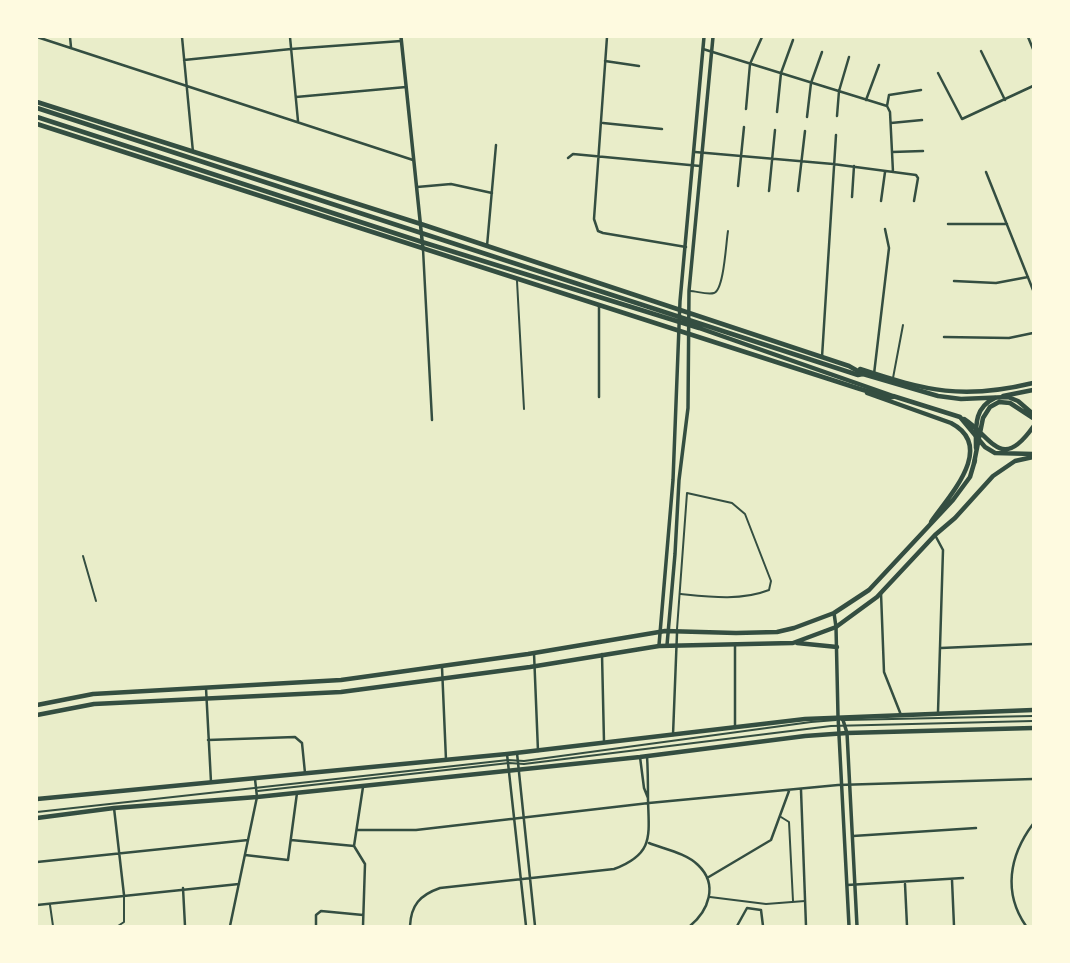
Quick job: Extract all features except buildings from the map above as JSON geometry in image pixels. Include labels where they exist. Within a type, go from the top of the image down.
[{"type":"main road","points":[[37,102],[421,224],[679,316]]},
{"type":"main road","points":[[37,108],[679,316]]},
{"type":"main road","points":[[37,117],[422,242],[926,389],[958,393],[1013,388],[1033,383]]},
{"type":"main road","points":[[37,124],[860,389],[894,397]]},
{"type":"main road","points":[[688,318],[846,371],[943,397],[1008,397],[1018,401],[1033,416]]},
{"type":"main road","points":[[688,318],[894,397],[960,417],[975,427],[989,443],[1000,449],[1018,445],[1033,427]]},
{"type":"main road","points":[[849,366],[863,374]]},
{"type":"main road","points":[[860,389],[891,403],[951,423],[963,430],[968,438],[969,453],[959,486],[926,529]]},
{"type":"main road","points":[[974,463],[976,422],[981,408],[994,399],[1033,390]]},
{"type":"main road","points":[[37,705],[93,694],[300,684],[442,667],[668,631],[777,632],[809,624],[834,613],[869,590],[967,483],[985,412],[999,402],[1015,404],[1033,416]]},
{"type":"main road","points":[[960,417],[992,452],[1033,456]]},
{"type":"main road","points":[[793,643],[836,627],[881,593],[999,471],[1015,461],[1033,456]]},
{"type":"main road","points":[[37,715],[94,704],[341,692],[667,645],[793,643],[837,647]]},
{"type":"main road","points":[[300,684],[302,693]]},
{"type":"main road","points":[[37,799],[446,760],[508,759],[517,753],[734,728],[841,722],[901,715],[1033,710]]},
{"type":"main road","points":[[37,818],[257,792],[297,793],[509,770],[518,765],[643,757],[839,733],[1033,728]]},
{"type":"street","points":[[37,37],[414,161]]},
{"type":"street","points":[[70,37],[71,47]]},
{"type":"street","points":[[182,37],[193,152]]},
{"type":"street","points":[[290,37],[298,121]]},
{"type":"street","points":[[607,37],[594,219],[598,231],[686,247]]},
{"type":"street","points":[[659,646],[673,480],[678,329],[704,37]]},
{"type":"street","points":[[667,645],[679,480],[688,408],[689,291],[713,37]]},
{"type":"street","points":[[746,109],[750,64],[761,37]]},
{"type":"street","points":[[1028,37],[1033,48]]},
{"type":"street","points":[[184,60],[401,39],[422,231],[432,420]]},
{"type":"street","points":[[777,112],[781,73],[793,40]]},
{"type":"street","points":[[703,49],[887,106]]},
{"type":"street","points":[[981,51],[1005,100]]},
{"type":"street","points":[[807,117],[811,83],[822,52]]},
{"type":"street","points":[[837,116],[839,91],[849,57]]},
{"type":"street","points":[[605,61],[639,66]]},
{"type":"street","points":[[866,100],[879,65]]},
{"type":"street","points":[[938,73],[962,119],[1033,86]]},
{"type":"street","points":[[296,97],[406,87]]},
{"type":"street","points":[[893,172],[891,122],[887,106],[890,94],[921,90]]},
{"type":"street","points":[[891,122],[922,120]]},
{"type":"street","points":[[602,123],[662,129]]},
{"type":"street","points":[[737,186],[744,127]]},
{"type":"street","points":[[769,191],[775,130]]},
{"type":"street","points":[[798,191],[805,131]]},
{"type":"street","points":[[822,357],[836,135]]},
{"type":"street","points":[[487,246],[496,145]]},
{"type":"street","points":[[892,152],[923,151]]},
{"type":"street","points":[[695,152],[854,166],[917,176],[914,201]]},
{"type":"street","points":[[568,158],[573,154],[700,166]]},
{"type":"street","points":[[852,197],[854,166]]},
{"type":"street","points":[[881,201],[885,172]]},
{"type":"street","points":[[986,172],[1033,290]]},
{"type":"street","points":[[417,187],[451,184],[492,193]]},
{"type":"street","points":[[948,224],[1007,224]]},
{"type":"street","points":[[874,374],[889,248],[885,229]]},
{"type":"street","points":[[689,291],[714,293],[718,290],[722,280],[728,231]]},
{"type":"street","points":[[517,277],[524,409]]},
{"type":"street","points":[[954,281],[996,283],[1028,277]]},
{"type":"street","points":[[599,303],[599,397]]},
{"type":"street","points":[[893,379],[903,325]]},
{"type":"street","points":[[944,337],[1009,338],[1033,333]]},
{"type":"street","points":[[673,480],[679,480]]},
{"type":"street","points":[[673,735],[677,631],[687,493],[732,503],[745,513],[771,581],[769,590],[752,595],[718,598],[681,594]]},
{"type":"street","points":[[935,535],[943,550],[938,713]]},
{"type":"street","points":[[83,556],[96,601]]},
{"type":"street","points":[[881,593],[884,672],[901,715]]},
{"type":"street","points":[[834,613],[849,926]]},
{"type":"street","points":[[734,728],[735,644]]},
{"type":"street","points":[[941,648],[1033,644]]},
{"type":"street","points":[[534,653],[538,751]]},
{"type":"street","points":[[602,654],[604,742]]},
{"type":"street","points":[[442,667],[446,760]]},
{"type":"street","points":[[206,687],[211,782]]},
{"type":"street","points":[[518,765],[799,723],[1033,716]]},
{"type":"street","points":[[37,812],[257,792],[508,759],[518,765],[841,722],[1033,721]]},
{"type":"street","points":[[841,722],[847,733],[857,926]]},
{"type":"street","points":[[208,740],[297,738],[302,743],[305,774]]},
{"type":"street","points":[[517,753],[535,926]]},
{"type":"street","points":[[410,926],[415,904],[426,893],[440,888],[614,869],[628,864],[640,854],[648,842],[649,803],[644,788],[643,757]]},
{"type":"street","points":[[508,759],[526,926]]},
{"type":"street","points":[[230,926],[257,792],[255,779]]},
{"type":"street","points":[[357,830],[400,832],[649,803],[842,785],[1033,779]]},
{"type":"street","points":[[363,786],[354,846],[365,864],[363,926]]},
{"type":"street","points":[[801,789],[806,926]]},
{"type":"street","points":[[707,878],[771,840],[789,790]]},
{"type":"street","points":[[245,855],[288,860],[297,793]]},
{"type":"street","points":[[114,808],[124,896],[124,922],[118,926]]},
{"type":"street","points":[[780,816],[789,822],[793,902]]},
{"type":"street","points":[[1026,926],[1013,902],[1011,878],[1020,846],[1033,824]]},
{"type":"street","points":[[853,836],[976,828]]},
{"type":"street","points":[[37,863],[248,840]]},
{"type":"street","points":[[291,840],[354,846]]},
{"type":"street","points":[[648,842],[698,865],[707,878],[708,904],[701,916],[690,926]]},
{"type":"street","points":[[847,886],[963,878]]},
{"type":"street","points":[[951,880],[954,926]]},
{"type":"street","points":[[905,883],[906,926]]},
{"type":"street","points":[[37,905],[239,884]]},
{"type":"street","points":[[183,888],[185,926]]},
{"type":"street","points":[[709,897],[753,905],[805,901]]},
{"type":"street","points":[[50,904],[53,926]]},
{"type":"street","points":[[737,926],[747,908],[753,905]]},
{"type":"street","points":[[753,905],[761,910],[763,926]]},
{"type":"street","points":[[316,926],[316,915],[321,911],[363,915]]}]
